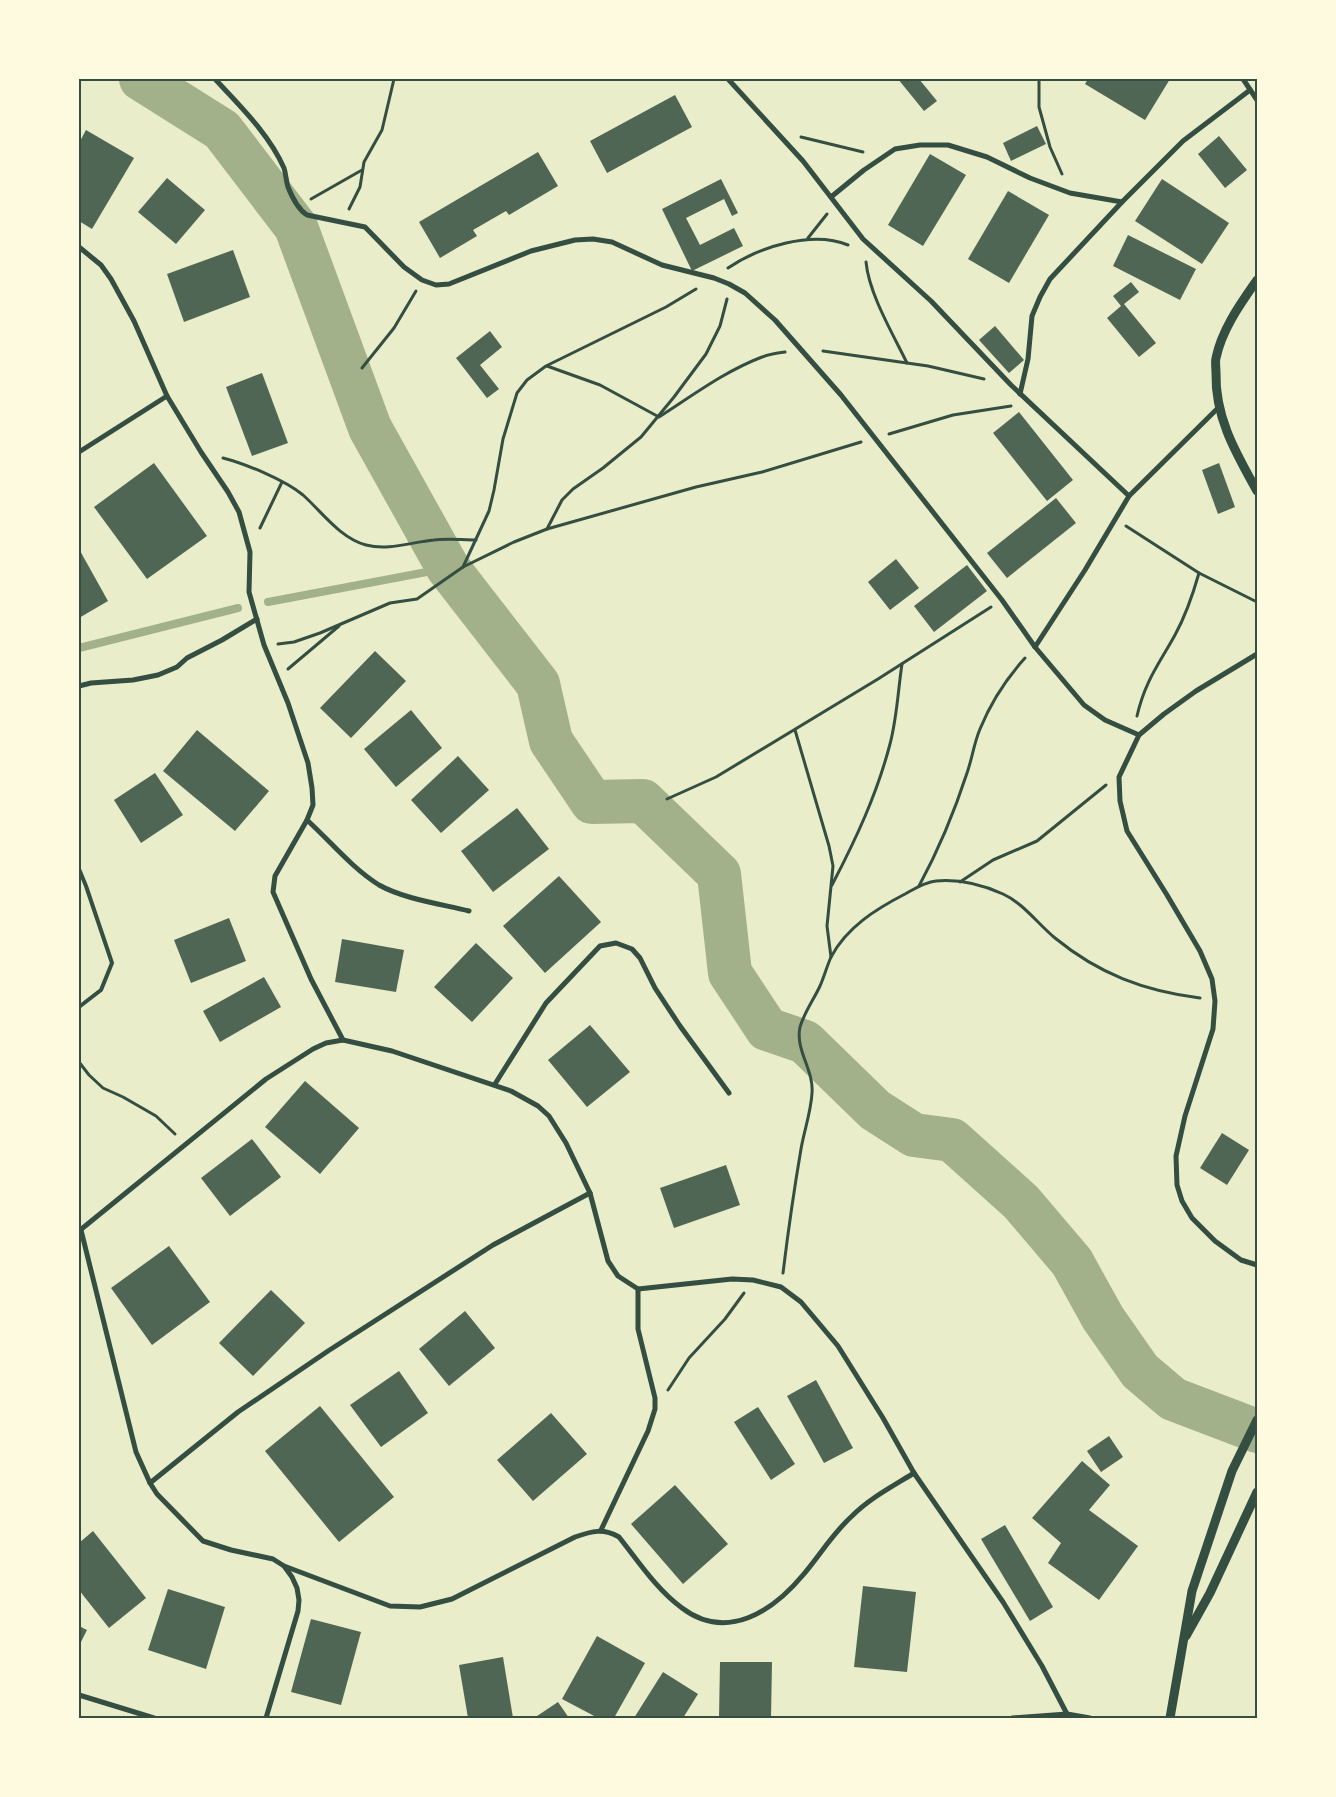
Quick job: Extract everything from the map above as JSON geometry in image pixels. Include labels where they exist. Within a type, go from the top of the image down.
[{"type":"street","points":[[215,79],[256,124],[277,156],[284,170],[288,187],[303,213],[343,224],[365,227],[404,267],[422,280],[436,285],[449,284],[531,251],[575,240],[593,239],[612,242],[662,265],[714,278],[729,284],[751,299],[775,320],[840,395],[1002,600],[1035,647],[1084,704],[1105,720],[1136,734]]},
{"type":"street","points":[[728,79],[803,161],[863,239],[931,301],[1029,403],[1128,496]]},
{"type":"street","points":[[1243,79],[1257,100]]},
{"type":"street","points":[[1020,394],[1028,359],[1032,316],[1050,280],[1122,202],[1183,142],[1250,90]]},
{"type":"street","points":[[830,197],[864,170],[895,149],[920,145],[948,146],[987,157],[1030,178],[1070,193],[1122,202]]},
{"type":"street","points":[[79,247],[101,265],[111,279],[134,321],[167,396],[239,512],[250,552],[248,592],[264,646],[288,703],[308,763],[313,805],[307,820],[275,876],[273,892],[311,979],[343,1040]]},
{"type":"street","points":[[1257,280],[1235,314],[1223,338],[1216,358],[1218,408],[1228,437],[1257,491]]},
{"type":"street","points":[[79,452],[167,396]]},
{"type":"street","points":[[1035,647],[1085,570],[1128,496],[1218,408]]},
{"type":"street","points":[[79,686],[91,683],[133,680],[158,675],[177,667],[187,658],[257,619]]},
{"type":"street","points":[[1257,654],[1196,691],[1136,734],[1120,777],[1120,800],[1127,831],[1200,951],[1212,979],[1215,1001],[1212,1029],[1185,1116],[1176,1156],[1177,1184],[1182,1201],[1192,1218],[1215,1241],[1241,1260],[1257,1265]]},
{"type":"street","points":[[307,820],[354,864],[380,885],[399,893],[469,911]]},
{"type":"street","points":[[495,1084],[546,1003],[600,946],[616,943],[632,949],[640,958],[655,988],[680,1026],[729,1093]]},
{"type":"street","points":[[914,1473],[871,1499],[851,1516],[827,1543],[803,1575],[771,1606],[738,1622],[709,1622],[682,1609],[665,1593],[619,1537],[601,1530],[591,1531],[575,1537],[452,1599],[420,1607],[390,1606],[284,1566],[273,1559],[231,1550],[203,1541],[157,1494],[136,1452],[80,1231],[266,1080],[294,1060],[326,1043],[343,1040],[392,1051],[495,1084],[526,1099],[538,1106],[549,1116],[566,1143],[590,1193],[608,1262],[618,1276],[638,1289],[732,1279],[753,1280],[781,1287],[800,1302],[838,1346],[883,1418],[914,1473],[1003,1602],[1042,1666],[1067,1714]]},
{"type":"street","points":[[150,1483],[238,1412],[328,1351],[493,1246],[590,1193]]},
{"type":"street","points":[[601,1530],[648,1431],[655,1409],[655,1398],[638,1328],[638,1289]]},
{"type":"street","points":[[1170,1718],[1192,1591],[1232,1471],[1257,1420]]},
{"type":"street","points":[[1182,1643],[1210,1593],[1257,1492]]},
{"type":"street","points":[[266,1718],[298,1611],[297,1588],[284,1566]]},
{"type":"street","points":[[79,1695],[154,1718]]},
{"type":"street","points":[[1012,1718],[1067,1714],[1090,1718]]},
{"type":"lane","points":[[79,869],[112,963],[101,990],[79,1007]]},
{"type":"path","points":[[343,224],[360,187],[364,162],[382,130],[394,79]]},
{"type":"path","points":[[1039,79],[1039,107],[1050,147],[1070,193]]},
{"type":"path","points":[[777,132],[883,157]]},
{"type":"path","points":[[297,205],[314,198],[362,170]]},
{"type":"path","points":[[807,239],[835,203]]},
{"type":"path","points":[[463,567],[489,511],[503,439],[517,393],[527,380],[546,366],[666,307],[735,263],[785,243],[807,239],[842,243],[850,246]]},
{"type":"path","points":[[863,239],[867,270],[881,311],[907,363]]},
{"type":"path","points":[[362,368],[394,328],[412,301],[422,280]]},
{"type":"path","points":[[547,530],[562,500],[641,437],[659,417],[706,354],[720,326],[729,284]]},
{"type":"path","points":[[659,417],[704,388],[763,356],[800,349],[928,366],[1011,385]]},
{"type":"path","points":[[546,366],[600,385],[659,417]]},
{"type":"path","points":[[264,646],[294,642],[390,603],[417,599],[463,567],[514,542],[547,530],[696,487],[762,472],[953,415],[1029,403]]},
{"type":"path","points":[[201,452],[235,461],[282,482],[302,494],[351,538],[366,545],[390,547],[434,540],[476,540]]},
{"type":"path","points":[[250,552],[282,482]]},
{"type":"path","points":[[1115,518],[1199,573],[1257,602]]},
{"type":"path","points":[[1136,734],[1143,693],[1151,674],[1176,634],[1192,598],[1199,573]]},
{"type":"path","points":[[667,798],[716,777],[902,664],[1002,600]]},
{"type":"path","points":[[277,679],[342,623]]},
{"type":"path","points":[[919,886],[937,853],[968,771],[980,730],[995,696],[1013,671],[1035,647]]},
{"type":"path","points":[[832,885],[865,819],[881,774],[890,741],[902,664]]},
{"type":"path","points":[[795,730],[829,846],[833,866],[827,926],[831,957]]},
{"type":"path","points":[[960,882],[993,860],[1037,841],[1102,787],[1120,777]]},
{"type":"path","points":[[781,1287],[794,1190],[812,1092],[810,1075],[799,1040],[800,1026],[821,984],[831,957],[842,941],[864,918],[919,886],[936,881],[984,886],[1005,895],[1024,908],[1054,937],[1082,958],[1127,982],[1177,995],[1215,1001]]},
{"type":"path","points":[[79,1062],[88,1075],[103,1088],[156,1116],[186,1145]]},
{"type":"path","points":[[655,1409],[689,1358],[725,1319],[753,1280]]},
{"type":"building","points":[[898,79],[919,79],[937,101],[924,111]]},
{"type":"building","points":[[1088,79],[1170,79],[1145,120],[1085,84]]},
{"type":"building","points":[[675,95],[692,127],[607,173],[590,141]]},
{"type":"building","points":[[1037,126],[1046,144],[1011,161],[1003,143]]},
{"type":"building","points":[[86,130],[134,158],[92,229],[79,221],[79,143]]},
{"type":"building","points":[[1219,136],[1247,170],[1225,188],[1198,154]]},
{"type":"building","points":[[538,152],[558,186],[509,215],[506,211],[473,230],[477,236],[440,258],[419,222]]},
{"type":"building","points":[[930,154],[966,175],[923,246],[888,225]]},
{"type":"building","points":[[167,178],[205,210],[176,244],[138,212]]},
{"type":"building","points":[[721,179],[738,213],[732,216],[724,199],[686,218],[700,245],[734,228],[743,246],[692,271],[662,209]]},
{"type":"building","points":[[1162,179],[1229,223],[1202,264],[1135,221]]},
{"type":"building","points":[[1008,191],[1049,215],[1009,283],[968,259]]},
{"type":"building","points":[[1128,235],[1196,269],[1180,300],[1113,266]]},
{"type":"building","points":[[233,250],[250,297],[184,322],[167,274]]},
{"type":"building","points":[[1131,282],[1139,292],[1124,304],[1156,343],[1139,357],[1107,318],[1121,306],[1113,296]]},
{"type":"building","points":[[995,326],[1024,360],[1009,373],[979,340]]},
{"type":"building","points":[[490,331],[502,347],[480,365],[499,389],[487,398],[456,358]]},
{"type":"building","points":[[262,373],[288,443],[252,456],[226,387]]},
{"type":"building","points":[[1019,412],[1073,480],[1047,501],[993,433]]},
{"type":"building","points":[[154,463],[207,536],[147,579],[94,507]]},
{"type":"building","points":[[1219,463],[1235,507],[1218,514],[1202,470]]},
{"type":"building","points":[[1056,498],[1076,523],[1007,578],[987,553]]},
{"type":"building","points":[[79,549],[108,601],[79,618]]},
{"type":"building","points":[[896,559],[919,588],[890,610],[868,582]]},
{"type":"building","points":[[967,565],[987,591],[934,632],[914,606]]},
{"type":"building","points":[[375,651],[406,681],[351,738],[320,708]]},
{"type":"building","points":[[411,710],[442,748],[396,787],[364,749]]},
{"type":"building","points":[[197,730],[269,791],[235,831],[163,771]]},
{"type":"building","points":[[458,756],[489,790],[441,833],[411,800]]},
{"type":"building","points":[[155,773],[183,815],[141,843],[114,800]]},
{"type":"building","points":[[517,808],[549,849],[493,892],[461,851]]},
{"type":"building","points":[[559,876],[601,922],[545,973],[503,926]]},
{"type":"building","points":[[229,918],[246,961],[191,983],[174,940]]},
{"type":"building","points":[[342,939],[404,950],[396,992],[335,982]]},
{"type":"building","points":[[476,943],[513,978],[472,1022],[434,987]]},
{"type":"building","points":[[264,977],[281,1007],[220,1042],[203,1011]]},
{"type":"building","points":[[590,1025],[630,1072],[587,1107],[548,1060]]},
{"type":"building","points":[[305,1081],[359,1128],[320,1174],[265,1127]]},
{"type":"building","points":[[1222,1133],[1249,1150],[1227,1185],[1200,1168]]},
{"type":"building","points":[[252,1139],[281,1177],[230,1216],[201,1178]]},
{"type":"building","points":[[726,1165],[740,1205],[674,1228],[660,1188]]},
{"type":"building","points":[[169,1246],[210,1302],[152,1345],[111,1288]]},
{"type":"building","points":[[271,1290],[305,1323],[253,1376],[219,1343]]},
{"type":"building","points":[[465,1311],[495,1348],[449,1386],[419,1349]]},
{"type":"building","points":[[399,1371],[428,1413],[381,1447],[350,1405]]},
{"type":"building","points":[[816,1380],[853,1448],[824,1463],[787,1396]]},
{"type":"building","points":[[320,1406],[394,1497],[339,1542],[265,1451]]},
{"type":"building","points":[[758,1407],[795,1464],[771,1480],[734,1422]]},
{"type":"building","points":[[551,1413],[587,1454],[533,1501],[497,1460]]},
{"type":"building","points":[[1109,1436],[1123,1457],[1101,1472],[1087,1451]]},
{"type":"building","points":[[1082,1461],[1110,1485],[1089,1510],[1138,1546],[1099,1600],[1048,1563],[1061,1543],[1032,1518]]},
{"type":"building","points":[[675,1485],[728,1544],[683,1584],[631,1524]]},
{"type":"building","points":[[1005,1525],[1053,1607],[1030,1621],[981,1539]]},
{"type":"building","points":[[93,1531],[146,1598],[109,1628],[79,1590],[79,1543]]},
{"type":"building","points":[[863,1586],[916,1592],[907,1672],[854,1667]]},
{"type":"building","points":[[168,1589],[225,1607],[206,1669],[148,1650]]},
{"type":"building","points":[[311,1619],[361,1632],[341,1705],[291,1692]]},
{"type":"building","points":[[79,1626],[87,1630],[79,1646]]},
{"type":"building","points":[[597,1636],[645,1663],[614,1718],[598,1718],[562,1699]]},
{"type":"building","points":[[503,1657],[513,1718],[468,1718],[459,1665]]},
{"type":"building","points":[[720,1662],[772,1662],[771,1718],[719,1718]]},
{"type":"building","points":[[663,1672],[698,1694],[683,1718],[634,1718]]},
{"type":"building","points":[[558,1702],[569,1718],[534,1718]]},
{"type":"waterway","points":[[141,79],[222,130],[296,227],[370,428],[448,568],[538,684],[551,741],[592,802],[643,801],[719,874],[730,973],[767,1029],[805,1042],[875,1110],[914,1135],[952,1140],[1021,1202],[1072,1262],[1103,1318],[1140,1371],[1173,1399],[1257,1431]]},
{"type":"waterway","points":[[268,602],[448,568]]},
{"type":"waterway","points":[[79,648],[238,608]]}]
